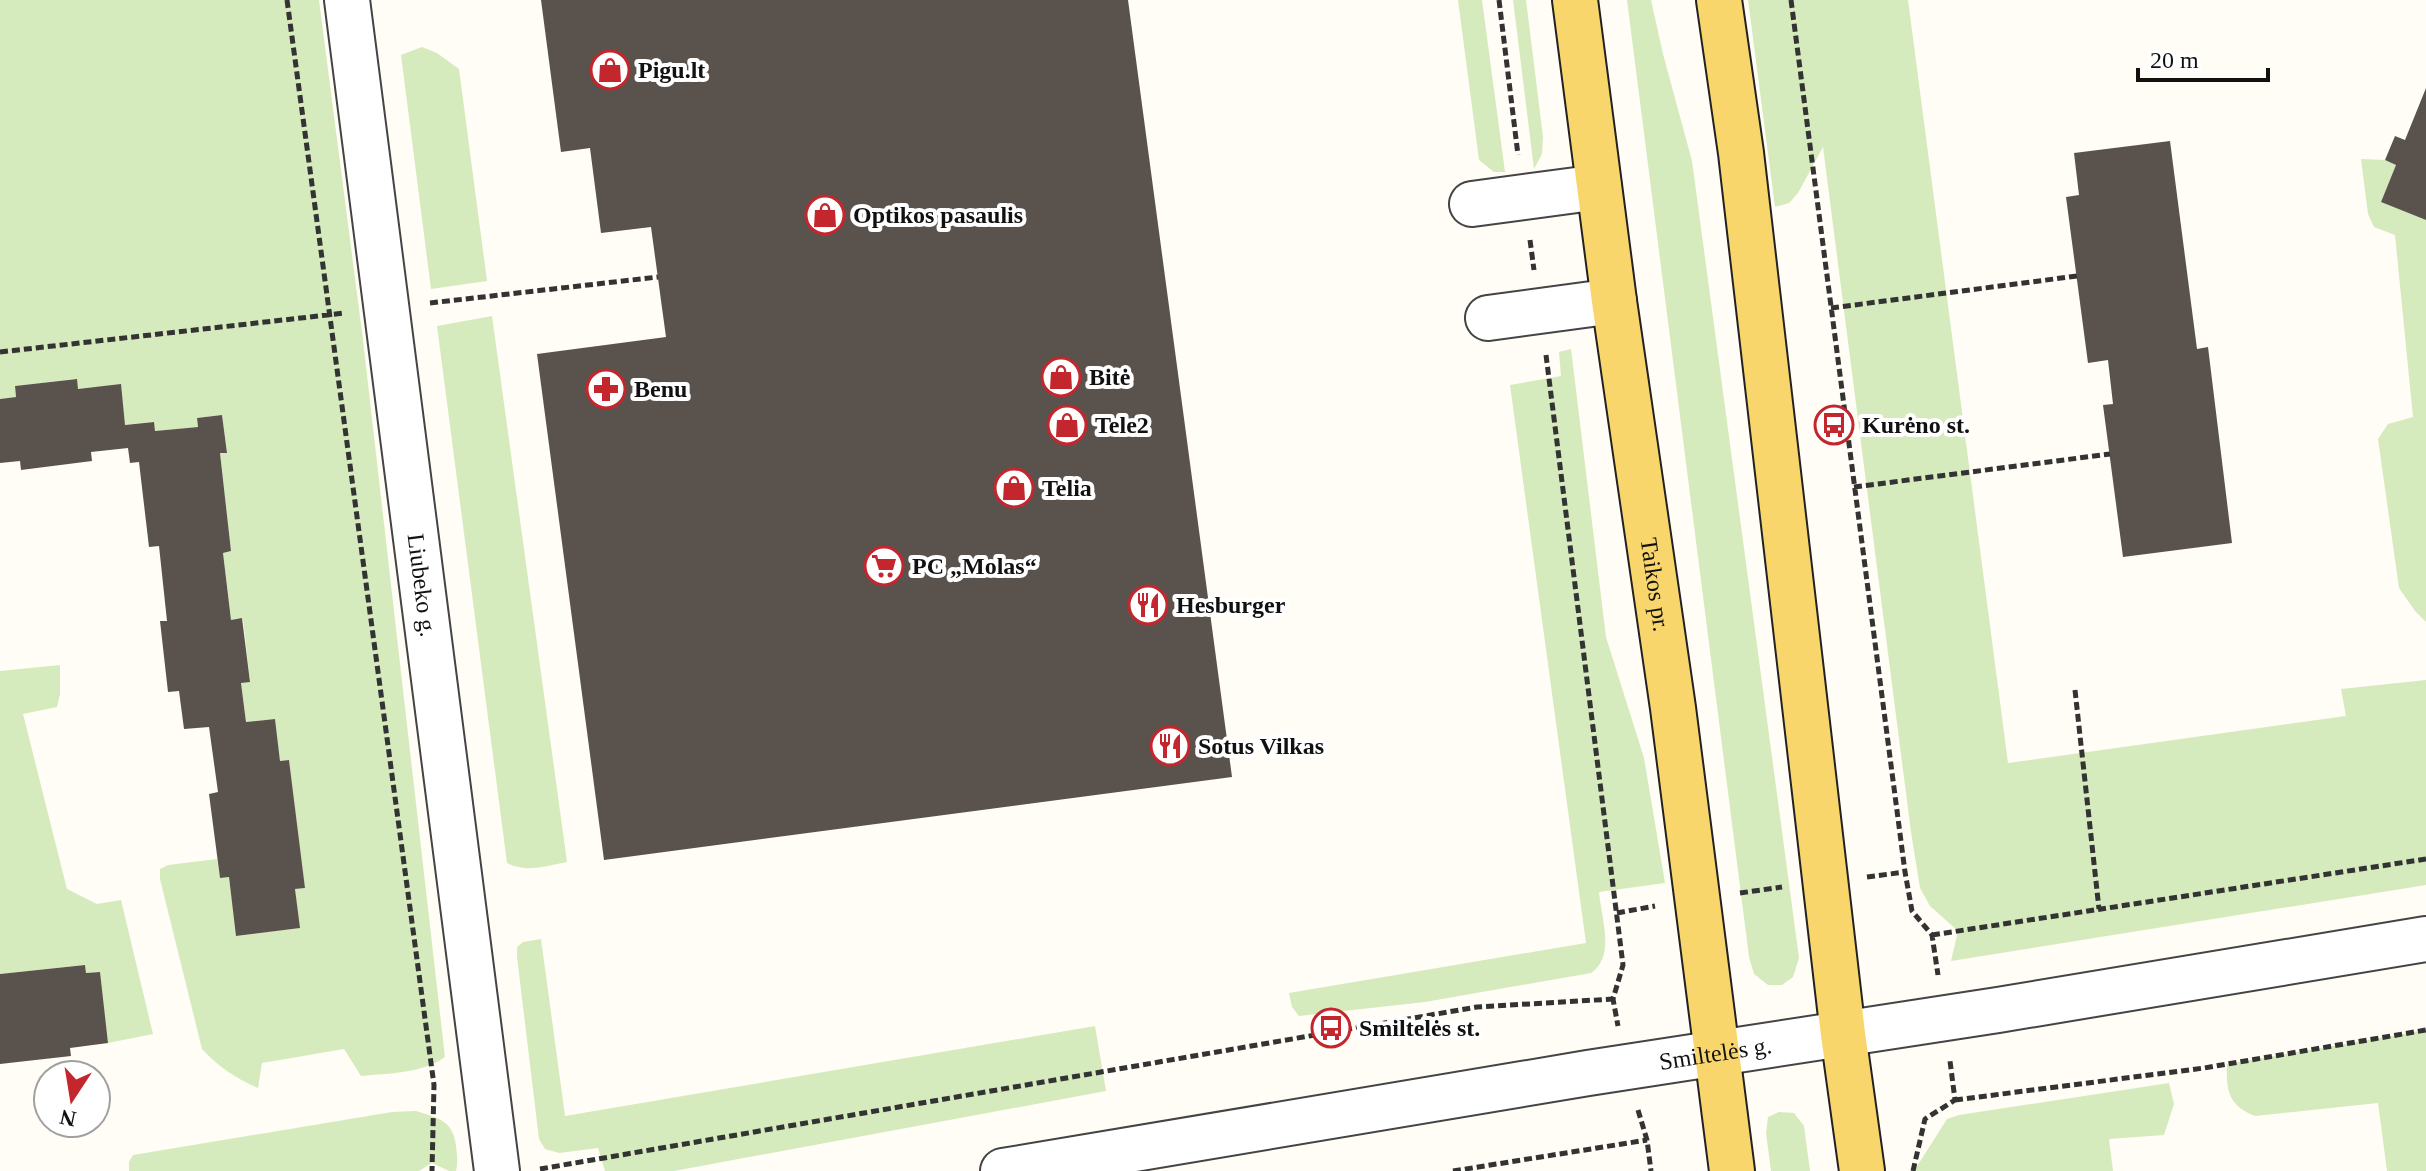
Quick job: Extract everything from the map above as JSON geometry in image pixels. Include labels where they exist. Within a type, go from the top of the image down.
[{"type":"main road","name":"Taikos pr.","points":[[1575,0],[1614,301],[1673,708],[1732,1171]]},
{"type":"main road","points":[[1719,0],[1741,153],[1843,1034],[1862,1171]]},
{"type":"street","name":"Liubeko g.","points":[[347,0],[497,1171]]},
{"type":"street","points":[[1472,204],[1599,187]]},
{"type":"street","points":[[1488,318],[1614,301]]},
{"type":"street","name":"Smiltelės g.","points":[[1003,1171],[1588,1073],[2426,939]]},
{"type":"path","points":[[287,0],[434,1085],[432,1171]]},
{"type":"path","points":[[1499,0],[1617,913],[1905,872]]},
{"type":"path","points":[[1791,0],[1905,872],[1912,911],[1932,935],[1955,1100]]},
{"type":"path","points":[[1831,308],[2077,276]]},
{"type":"path","points":[[0,352],[658,277]]},
{"type":"path","points":[[1854,487],[2110,454]]},
{"type":"path","points":[[2075,690],[2099,909]]},
{"type":"path","points":[[1932,935],[2426,859]]},
{"type":"path","points":[[532,1171],[1477,1007],[1613,999]]},
{"type":"path","points":[[1913,1171],[1925,1119],[1955,1100],[2204,1068],[2426,1030]]},
{"type":"path","points":[[1453,1171],[1647,1140]]},
{"type":"green space","points":[[0,0],[319,0],[363,340],[445,1057],[436,1063],[404,1072],[361,1076],[344,1049],[262,1063],[258,1088],[228,1072],[202,1049],[160,869],[168,865],[217,859],[220,878],[229,877],[237,936],[299,928],[295,889],[305,888],[289,760],[280,761],[275,719],[246,722],[241,683],[250,681],[243,619],[231,620],[223,553],[231,551],[220,453],[227,452],[222,415],[197,418],[198,427],[155,431],[153,422],[125,425],[120,385],[78,389],[76,379],[15,386],[16,397],[0,399]]},
{"type":"green space","points":[[1458,0],[1482,0],[1505,172],[1494,172],[1479,160]]},
{"type":"green space","points":[[1513,0],[1526,0],[1543,137],[1542,154],[1534,169]]},
{"type":"green space","points":[[1627,0],[1651,0],[1692,161],[1799,958],[1793,977],[1782,985],[1768,985],[1754,974],[1749,957]]},
{"type":"green space","points":[[1748,0],[1908,0],[2008,763],[2346,716],[2341,689],[2426,680],[2426,885],[1951,961],[1958,931],[1930,906],[1920,888],[1911,832],[1823,147],[1798,193],[1789,203],[1775,207]]},
{"type":"green space","points":[[422,47],[437,53],[459,69],[487,281],[431,289],[401,55]]},
{"type":"green space","points":[[2361,159],[2385,160],[2396,165],[2381,202],[2426,220],[2426,622],[2399,588],[2378,439],[2388,424],[2413,417],[2395,235],[2374,227],[2368,214]]},
{"type":"green space","points":[[492,316],[567,862],[536,868],[521,868],[507,863],[437,326]]},
{"type":"green space","points":[[1571,349],[1606,637],[1644,758],[1665,883],[1599,892],[1605,947],[1599,966],[1591,973],[1425,1002],[1299,1016],[1292,1007],[1289,993],[1586,943],[1510,385],[1561,376],[1559,352]]},
{"type":"green space","points":[[60,665],[57,707],[23,714],[67,889],[97,904],[121,900],[153,1034],[108,1043],[99,972],[86,973],[85,965],[0,974],[0,671]]},
{"type":"green space","points":[[541,939],[565,1116],[1095,1026],[1106,1091],[674,1171],[605,1171],[598,1148],[559,1153],[545,1149],[539,1139],[517,947],[523,942]]},
{"type":"green space","points":[[2426,1030],[2426,1171],[2387,1171],[2378,1103],[2255,1116],[2239,1107],[2230,1096],[2227,1064]]},
{"type":"green space","points":[[2169,1083],[2174,1104],[2164,1135],[2109,1139],[2113,1171],[1914,1171],[1947,1119]]},
{"type":"green space","points":[[416,1111],[438,1118],[452,1131],[457,1152],[456,1171],[432,1163],[419,1171],[129,1171],[133,1155],[392,1112]]},
{"type":"green space","points":[[1779,1112],[1794,1113],[1804,1126],[1810,1171],[1771,1171],[1766,1133],[1768,1117]]},
{"type":"building","name":"PC „Molas“","points":[[541,0],[1128,0],[1232,777],[604,860],[537,354],[666,337],[651,227],[601,233],[590,148],[561,152]]},
{"type":"building","points":[[2426,88],[2426,220],[2381,202],[2396,165],[2385,160],[2395,136],[2405,140]]},
{"type":"building","points":[[2170,141],[2197,349],[2208,347],[2232,543],[2123,557],[2103,405],[2113,404],[2108,360],[2088,363],[2066,197],[2079,195],[2074,153]]},
{"type":"building","points":[[77,379],[78,389],[121,384],[125,425],[154,422],[155,431],[198,427],[197,418],[222,415],[227,453],[220,453],[231,551],[223,553],[231,620],[242,618],[250,682],[241,683],[246,722],[275,719],[280,761],[289,760],[305,888],[295,889],[300,928],[236,936],[229,877],[220,878],[209,794],[218,792],[209,727],[184,729],[179,691],[168,692],[160,621],[167,621],[159,546],[149,547],[139,462],[130,463],[128,448],[91,452],[92,461],[21,470],[20,461],[0,463],[0,399],[16,397],[15,386]]},
{"type":"building","points":[[85,965],[86,973],[100,972],[108,1043],[70,1048],[71,1056],[0,1064],[0,974]]},
{"type":"place","name":"Pigu.lt","points":[[610,70]]},
{"type":"place","name":"Optikos pasaulis","points":[[825,215]]},
{"type":"place","name":"Bitė","points":[[1061,377]]},
{"type":"place","name":"Benu","points":[[606,389]]},
{"type":"place","name":"Tele2","points":[[1067,425]]},
{"type":"place","name":"Kurėno st.","points":[[1834,425]]},
{"type":"place","name":"Telia","points":[[1014,488]]},
{"type":"place","name":"PC „Molas“","points":[[884,566]]},
{"type":"place","name":"Hesburger","points":[[1148,605]]},
{"type":"place","name":"Sotus Vilkas","points":[[1170,746]]},
{"type":"place","name":"Smiltelės st.","points":[[1331,1028]]}]
